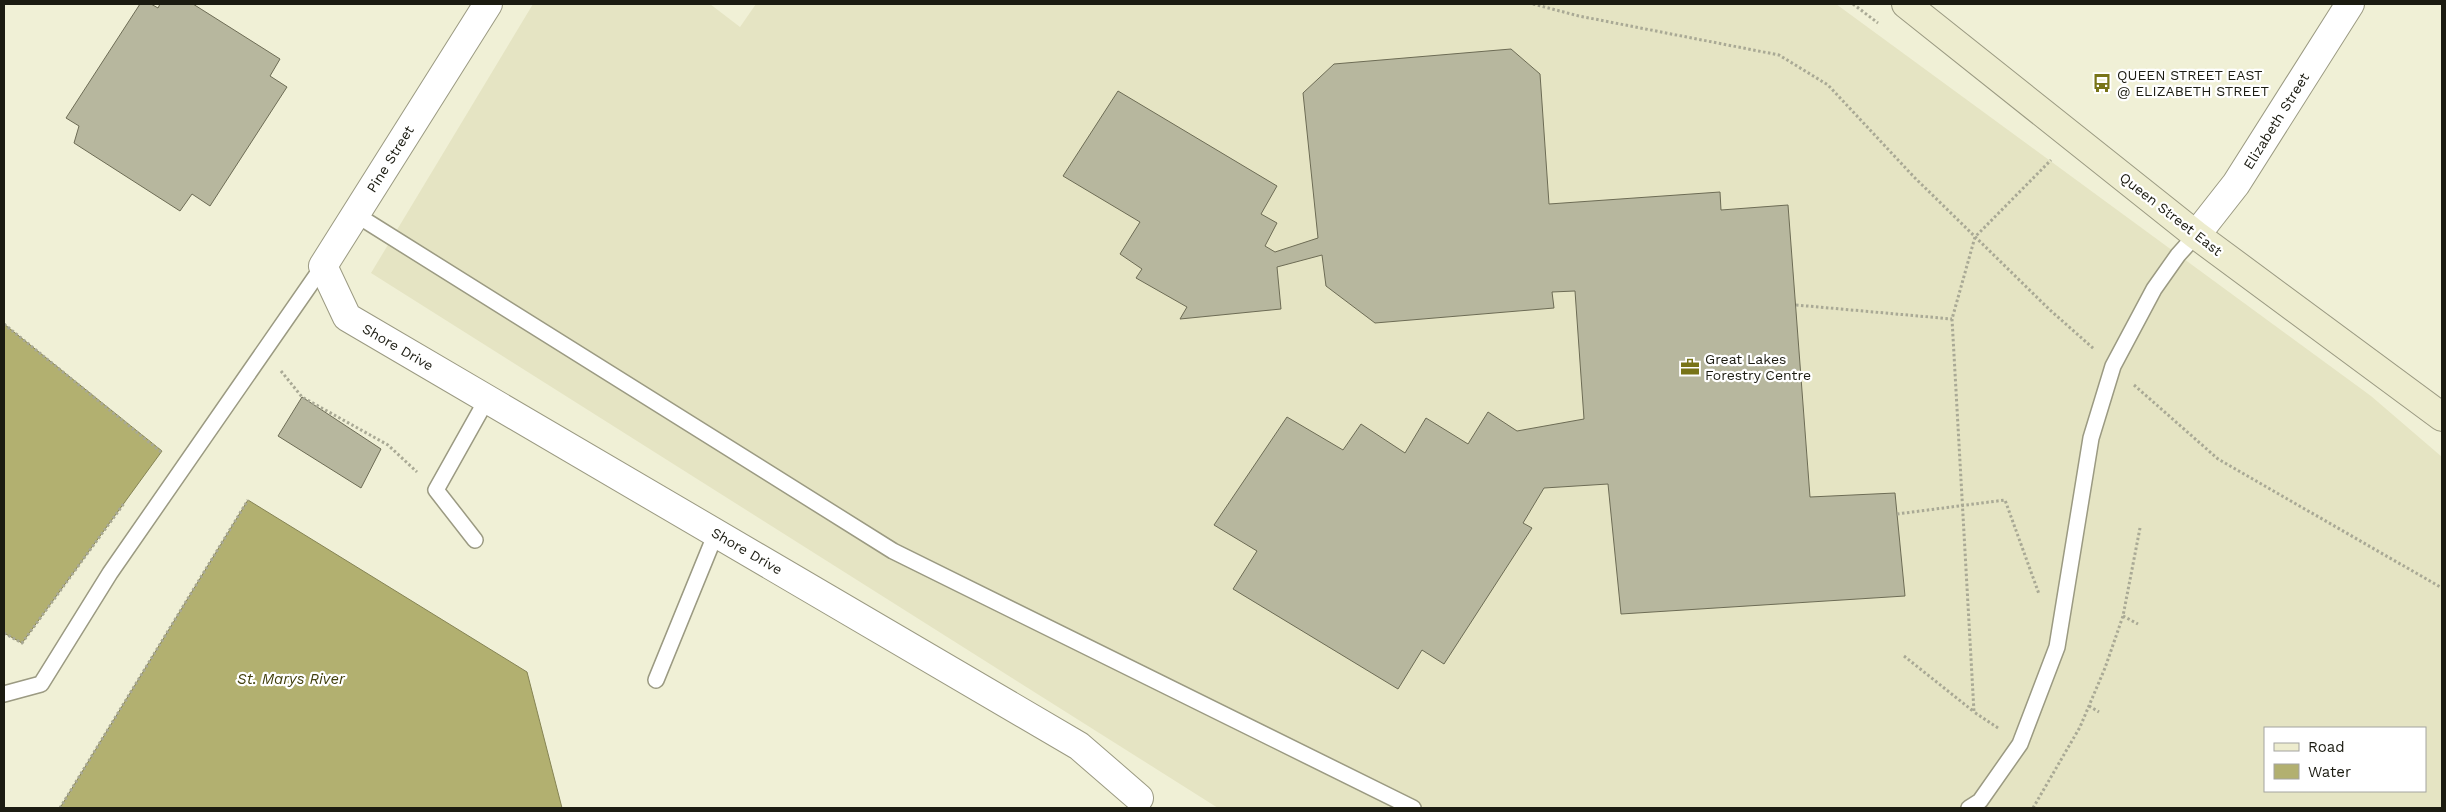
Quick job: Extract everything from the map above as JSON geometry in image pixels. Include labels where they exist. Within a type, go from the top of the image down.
[{"type":"main road","name":"Queen Street East","points":[[1906,4],[2196,235],[2442,417]]},
{"type":"street","name":"Pine Street","points":[[323,266],[488,4]]},
{"type":"street","name":"Elizabeth Street","points":[[2196,235],[2236,184],[2350,4]]},
{"type":"street","name":"Shore Drive","points":[[323,266],[347,317],[1079,746],[1140,803]]},
{"type":"lane","points":[[356,214],[893,551],[1413,808]]},
{"type":"lane","points":[[1970,808],[1980,801],[2020,744],[2057,647],[2092,438],[2113,366],[2154,289],[2196,235]]},
{"type":"lane","points":[[4,694],[42,684],[110,573],[323,266]]},
{"type":"lane","points":[[475,540],[436,490],[487,399]]},
{"type":"lane","points":[[656,680],[716,533]]},
{"type":"path","points":[[1533,4],[1578,16],[1779,55],[1828,85],[1914,177],[2050,310],[2218,459],[2442,588]]},
{"type":"path","points":[[1974,712],[1964,504],[1952,318],[1975,237],[2054,158]]},
{"type":"path","points":[[1796,305],[1952,318]]},
{"type":"path","points":[[4,324],[162,451],[156,459]]},
{"type":"path","points":[[279,368],[302,397],[388,445],[436,490]]},
{"type":"path","points":[[4,633],[22,643],[127,499]]},
{"type":"path","points":[[60,808],[248,500]]},
{"type":"path","points":[[1897,514],[2006,500],[2041,601]]},
{"type":"path","points":[[2033,808],[2080,727],[2105,668],[2123,616],[2140,528]]},
{"type":"path","points":[[2123,616],[2138,624]]},
{"type":"path","points":[[1904,656],[1974,712],[2020,744]]},
{"type":"path","points":[[2089,706],[2099,712]]},
{"type":"shaded area","points":[[533,4],[710,4],[740,27],[756,4],[1836,4],[2371,396],[2442,457],[2442,808],[1218,808],[371,273]]},
{"type":"water","points":[[4,324],[162,451],[22,643],[4,633]]},
{"type":"water","name":"St. Marys River","points":[[248,500],[527,672],[562,808],[60,808]]},
{"type":"building","points":[[140,4],[151,4],[158,8],[160,4],[193,4],[280,59],[270,76],[287,87],[210,206],[192,194],[180,211],[74,143],[79,126],[66,118]]},
{"type":"building","name":"Great Lakes Forestry Centre","points":[[1511,49],[1540,74],[1549,204],[1720,192],[1721,210],[1788,205],[1810,497],[1895,493],[1905,596],[1621,614],[1608,484],[1544,488],[1523,523],[1532,528],[1444,664],[1422,650],[1398,689],[1233,589],[1257,551],[1214,525],[1287,417],[1343,450],[1361,424],[1405,453],[1426,418],[1468,444],[1488,412],[1517,431],[1584,419],[1575,291],[1552,292],[1554,308],[1375,323],[1326,286],[1322,255],[1277,267],[1281,309],[1180,319],[1187,307],[1136,278],[1142,269],[1120,254],[1140,222],[1063,176],[1118,91],[1277,186],[1261,214],[1277,223],[1265,246],[1275,252],[1318,238],[1303,93],[1334,64]]},
{"type":"building","points":[[302,397],[381,449],[361,488],[278,436]]},
{"type":"place","name":"QUEEN STREET EAST @ ELIZABETH STREET","points":[[2102,83]]},
{"type":"place","name":"Great Lakes Forestry Centre","points":[[1690,367]]}]
